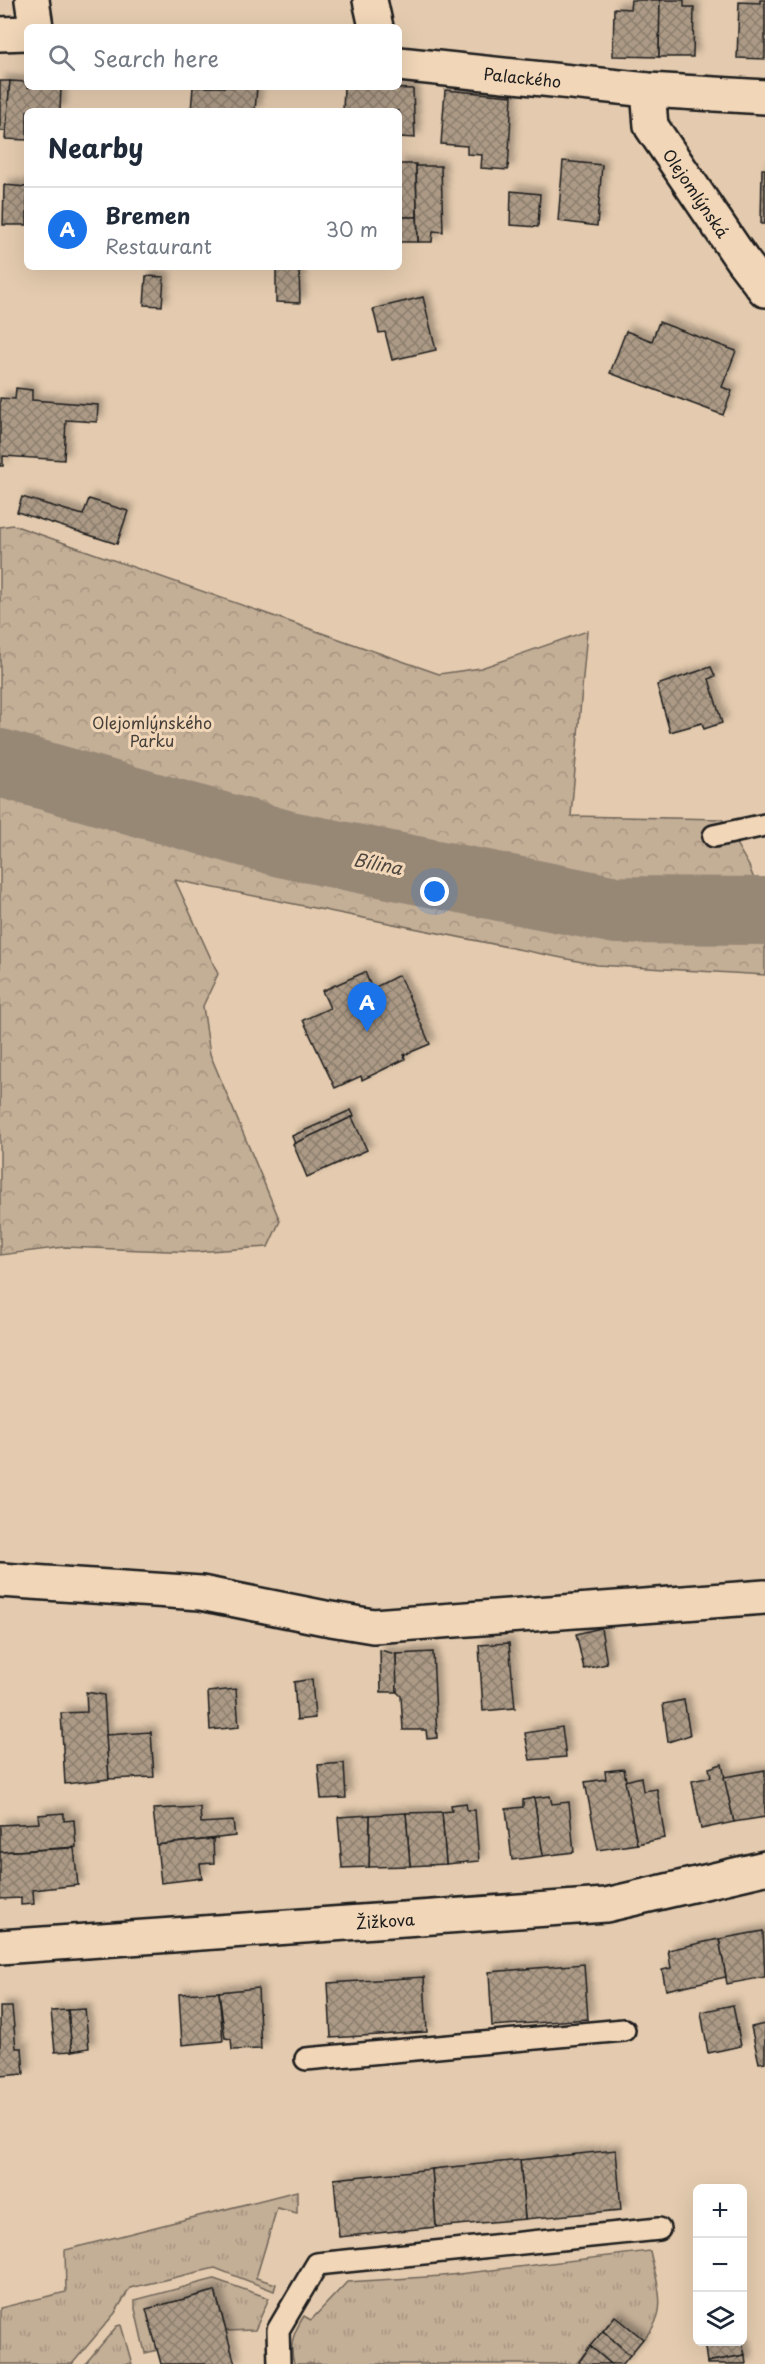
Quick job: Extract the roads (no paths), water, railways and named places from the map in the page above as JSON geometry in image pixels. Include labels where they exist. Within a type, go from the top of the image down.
[{"type":"street","points":[[32,0],[36,24]]},
{"type":"street","points":[[370,0],[375,24]]},
{"type":"street","points":[[0,34],[24,33]]},
{"type":"street","name":"Palackého","points":[[402,64],[648,90],[765,96]]},
{"type":"street","name":"Olejomlýnská","points":[[648,90],[651,126],[765,290]]},
{"type":"street","points":[[0,1580],[201,1593],[373,1626],[765,1597]]},
{"type":"street","name":"Žižkova","points":[[0,1947],[606,1905],[765,1868]]},
{"type":"lane","points":[[714,836],[765,825]]},
{"type":"lane","points":[[306,2059],[624,2030]]},
{"type":"lane","points":[[279,2364],[278,2330],[316,2264],[659,2229]]},
{"type":"waterway","name":"Bílina","points":[[0,763],[285,844],[616,910],[765,911]]},
{"type":"place","name":"Bremen","points":[[367,1032]]},
{"type":"park label","name":"Olejomlýnského Parku","points":[[152,731]]}]
